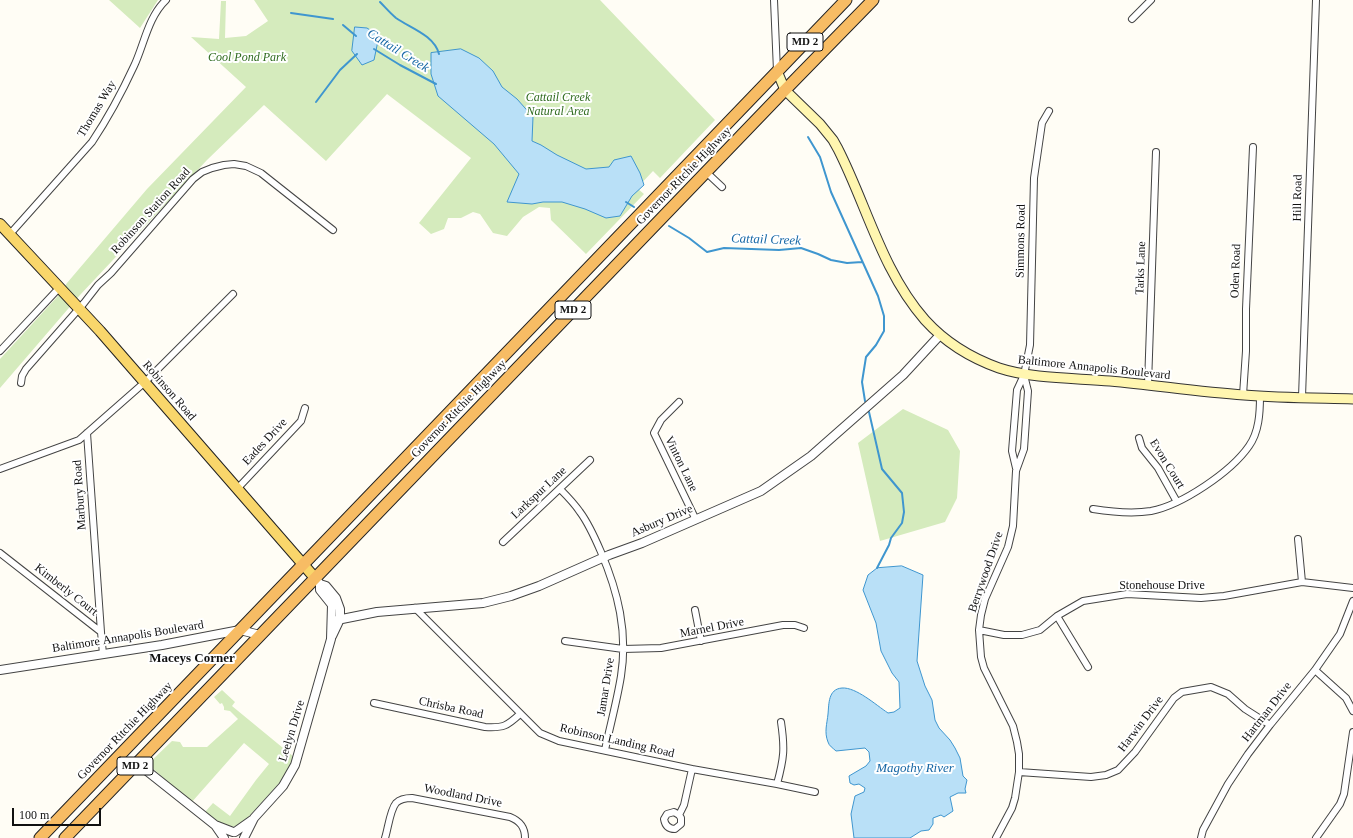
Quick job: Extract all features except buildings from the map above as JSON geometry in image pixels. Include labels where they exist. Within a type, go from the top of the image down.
[{"type":"highway","name":"MD 2","points":[[777,71],[846,0]]},
{"type":"highway","name":"Governor Ritchie Highway","points":[[65,838],[260,635],[317,581],[706,172],[873,0]]},
{"type":"highway","name":"Governor Ritchie Highway","points":[[40,838],[777,71]]},
{"type":"main road","name":"Baltimore Annapolis Boulevard","points":[[777,71],[785,90],[820,124],[833,140],[843,159],[878,242],[898,282],[914,306],[940,335],[974,358],[1024,375],[1148,384],[1243,395],[1353,399]]},
{"type":"main road","name":"Robinson Road","points":[[0,224],[60,286],[304,564],[317,581]]},
{"type":"street","name":"Thomas Way","points":[[10,234],[92,142],[134,67],[156,13],[166,0]]},
{"type":"street","points":[[774,0],[777,71]]},
{"type":"street","points":[[1132,19],[1151,0]]},
{"type":"street","name":"Hill Road","points":[[1302,397],[1316,0]]},
{"type":"street","name":"Simmons Road","points":[[1024,375],[1030,345],[1034,178],[1042,123],[1050,111]]},
{"type":"street","name":"Oden Road","points":[[1243,395],[1246,351],[1246,309],[1253,147]]},
{"type":"street","name":"Tarks Lane","points":[[1148,384],[1156,152]]},
{"type":"street","name":"Robinson Station Road","points":[[21,383],[22,376],[26,369],[98,285],[193,179],[202,172],[212,168],[234,164],[253,168],[269,178],[333,230]]},
{"type":"street","points":[[706,172],[722,187]]},
{"type":"street","points":[[0,351],[60,286]]},
{"type":"street","points":[[0,469],[69,445],[79,440],[145,382],[233,294]]},
{"type":"street","name":"Asbury Drive","points":[[332,621],[377,612],[483,603],[511,596],[539,586],[761,491],[811,456],[903,375],[940,335]]},
{"type":"street","name":"Berrywood Drive","points":[[996,838],[1013,804],[1019,772],[1019,754],[1016,736],[1006,711],[984,668],[980,650],[979,630],[985,599],[1008,547],[1013,526],[1016,468],[1012,451],[1017,390],[1024,375]]},
{"type":"street","name":"Berrywood Drive","points":[[1016,468],[1025,444],[1028,391],[1024,375]]},
{"type":"street","points":[[1093,509],[1118,512],[1155,510],[1177,502],[1195,493],[1224,471],[1249,446],[1258,423],[1260,396]]},
{"type":"street","name":"Vinton Lane","points":[[679,402],[661,420],[654,433],[696,520]]},
{"type":"street","name":"Eades Drive","points":[[237,489],[301,421],[305,408]]},
{"type":"street","name":"Marbury Road","points":[[87,433],[101,632]]},
{"type":"street","name":"Evon Court","points":[[1139,438],[1142,448],[1158,468],[1177,502]]},
{"type":"street","name":"Larkspur Lane","points":[[503,542],[590,460]]},
{"type":"street","name":"Jamar Drive","points":[[560,488],[580,511],[593,532],[604,558],[618,599],[623,649],[621,675],[605,750]]},
{"type":"street","points":[[1298,539],[1302,582]]},
{"type":"street","name":"Kimberly Court","points":[[0,553],[101,632],[103,654]]},
{"type":"street","points":[[317,581],[326,586],[336,598],[339,604],[340,619]]},
{"type":"street","name":"Leelyn Drive","points":[[243,838],[254,818],[282,786],[295,765],[330,639],[332,605],[320,590],[317,581]]},
{"type":"street","name":"Stonehouse Drive","points":[[979,630],[1004,635],[1022,635],[1040,630],[1057,616],[1082,601],[1127,594],[1150,594],[1180,597],[1224,596],[1302,582],[1353,588]]},
{"type":"street","name":"Hartman Drive","points":[[1201,838],[1203,830],[1228,784],[1270,725],[1315,670],[1340,634],[1353,601]]},
{"type":"street","name":"Robinson Landing Road","points":[[415,608],[540,733],[560,741],[692,769],[815,792]]},
{"type":"street","points":[[695,610],[701,641]]},
{"type":"street","points":[[1057,616],[1088,666]]},
{"type":"street","name":"Leelyn Drive","points":[[330,639],[340,619]]},
{"type":"street","name":"Marnel Drive","points":[[565,641],[623,649],[661,648],[783,625],[795,625],[804,628]]},
{"type":"street","name":"Baltimore Annapolis Boulevard","points":[[0,670],[162,645],[240,630],[260,635]]},
{"type":"street","points":[[1315,670],[1346,698],[1353,711]]},
{"type":"street","name":"Harwin Drive","points":[[1019,772],[1091,776],[1106,775],[1118,770],[1135,752],[1174,698],[1182,692],[1195,689],[1211,687],[1228,694],[1270,725]]},
{"type":"street","name":"Chrisba Road","points":[[374,703],[485,727],[498,728],[508,724],[520,714]]},
{"type":"street","points":[[777,784],[783,762],[784,750],[781,722]]},
{"type":"street","points":[[1316,838],[1340,804],[1344,794],[1353,732]]},
{"type":"street","points":[[137,763],[215,825],[225,838]]},
{"type":"street","points":[[679,815],[684,805],[692,769]]},
{"type":"street","name":"Woodland Drive","points":[[385,838],[393,808],[400,800],[412,798],[510,817],[523,826],[525,838]]},
{"type":"street","name":"Leelyn Drive","points":[[225,838],[254,818]]},
{"type":"street","points":[[215,825],[240,834],[243,838]]},
{"type":"green space","points":[[109,0],[158,0],[140,28]]},
{"type":"green space","name":"Cattail Creek Natural Area","points":[[254,0],[600,0],[715,120],[660,178],[653,171],[637,188],[644,194],[586,254],[551,220],[550,208],[539,207],[523,217],[507,236],[493,233],[480,214],[473,212],[461,218],[448,218],[444,229],[431,234],[419,223],[471,158],[387,94],[326,161],[264,105],[207,160],[80,295],[0,388],[0,359],[57,297],[67,283],[147,189],[246,87],[191,37],[219,39],[221,1],[226,1],[225,38],[246,36],[268,21]]},
{"type":"green space","points":[[903,409],[948,430],[960,451],[957,498],[945,522],[880,541],[858,443]]},
{"type":"green space","points":[[222,690],[235,702],[232,706],[294,757],[293,768],[243,823],[231,827],[223,825],[205,812],[213,803],[230,816],[269,764],[244,743],[191,803],[148,764],[172,741],[180,742],[183,747],[207,747],[238,719],[230,711],[224,710],[222,703],[220,704],[214,697]]},
{"type":"water","points":[[355,27],[367,28],[379,36],[374,60],[362,65],[352,51]]},
{"type":"water","points":[[461,49],[479,58],[493,71],[502,87],[517,99],[533,117],[532,141],[586,169],[609,167],[614,160],[631,156],[640,173],[644,185],[632,196],[620,216],[606,218],[585,209],[562,202],[543,202],[532,204],[507,202],[519,174],[494,144],[438,96],[431,74],[431,53]]},
{"type":"water","name":"Magothy River","points":[[902,566],[923,575],[917,661],[925,686],[932,700],[935,720],[939,728],[950,740],[960,758],[963,776],[967,780],[965,789],[966,793],[958,793],[950,797],[953,811],[944,817],[941,815],[933,818],[933,824],[929,830],[921,831],[910,838],[854,838],[851,814],[855,796],[864,792],[865,788],[859,784],[854,785],[850,783],[849,776],[866,766],[870,761],[869,752],[865,748],[836,751],[829,745],[826,731],[829,702],[834,691],[837,689],[848,688],[860,693],[888,713],[894,712],[900,708],[899,682],[892,673],[881,651],[876,623],[863,590],[868,575],[877,568]]},
{"type":"waterway","name":"Cattail Creek","points":[[380,2],[396,18],[427,37],[436,47],[439,54]]},
{"type":"waterway","name":"Cattail Creek","points":[[291,13],[333,19]]},
{"type":"waterway","name":"Cattail Creek","points":[[343,25],[356,36]]},
{"type":"waterway","name":"Cattail Creek","points":[[374,49],[436,84]]},
{"type":"waterway","points":[[316,102],[340,70],[357,54]]},
{"type":"waterway","name":"Cattail Creek","points":[[808,137],[820,157],[831,192],[878,296],[884,316],[884,331],[876,345],[866,357],[862,382],[865,401]]},
{"type":"waterway","name":"Cattail Creek","points":[[626,202],[634,207]]},
{"type":"waterway","name":"Cattail Creek","points":[[669,226],[689,238],[707,252],[724,248],[779,250],[801,248],[831,260],[847,263],[862,262]]},
{"type":"waterway","name":"Cattail Creek","points":[[869,412],[882,469],[902,493],[904,512],[902,523],[891,538],[877,568]]},
{"type":"district","name":"Maceys Corner","points":[[192,659]]},
{"type":"park label","name":"Cool Pond Park","points":[[247,58]]}]
